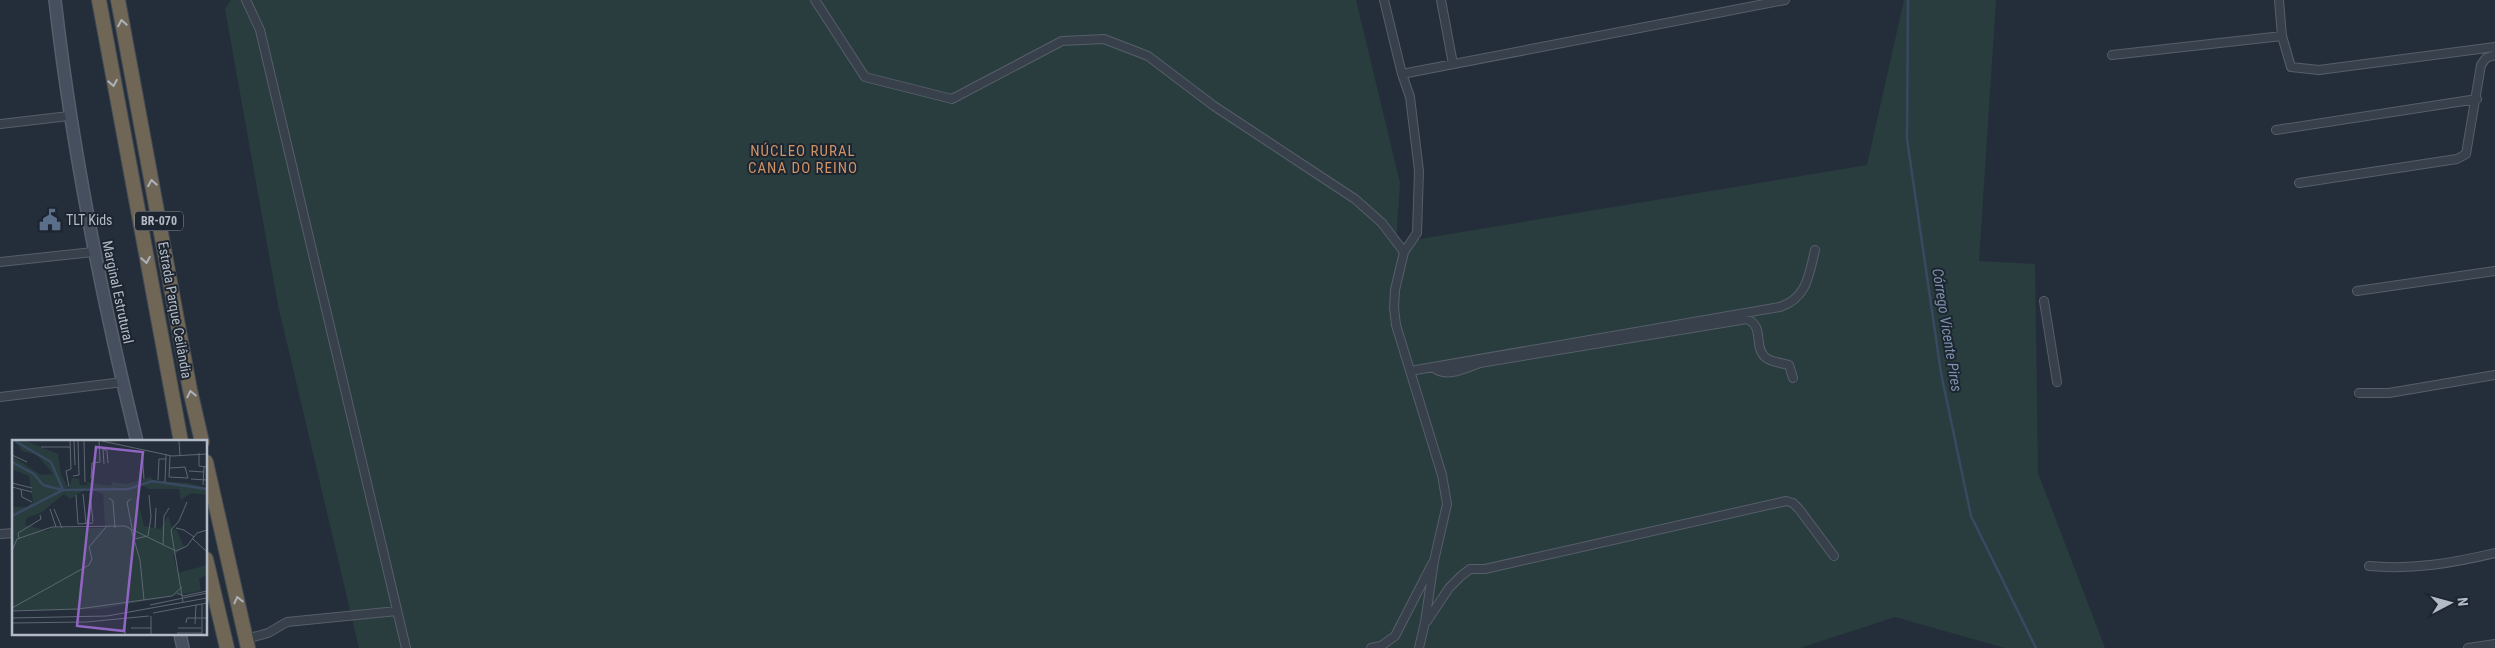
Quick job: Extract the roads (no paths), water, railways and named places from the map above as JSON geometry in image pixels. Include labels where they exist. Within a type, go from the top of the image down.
[{"type":"highway","name":"Estrada Parque Ceilândia","points":[[99,0],[181,440]]},
{"type":"highway","name":"Estrada Parque Ceilândia","points":[[118,0],[190,390],[202,440]]},
{"type":"highway","points":[[208,471],[247,643]]},
{"type":"highway","points":[[208,567],[227,648]]},
{"type":"street","name":"Marginal Estrutural","points":[[55,0],[69,116],[93,252],[137,440]]},
{"type":"street","points":[[246,0],[260,30],[406,648]]},
{"type":"street","points":[[815,0],[865,77],[952,99],[1062,41],[1104,40],[1148,56],[1214,106],[1355,199],[1382,223],[1404,252]]},
{"type":"street","points":[[1384,0],[1402,74],[1410,97],[1419,171],[1417,232],[1404,252],[1394,308],[1396,325],[1442,475],[1447,504],[1434,561],[1426,622],[1419,648]]},
{"type":"street","points":[[1441,0],[1453,64]]},
{"type":"street","points":[[1402,74],[1785,0]]},
{"type":"street","points":[[2280,0],[2282,36],[2291,67],[2301,70],[2319,70],[2495,47]]},
{"type":"street","points":[[2112,55],[2282,36]]},
{"type":"street","points":[[2299,183],[2457,159],[2466,154],[2477,99],[2481,65],[2486,58],[2495,55]]},
{"type":"street","points":[[2276,130],[2477,99]]},
{"type":"street","points":[[0,124],[69,116]]},
{"type":"street","points":[[1410,371],[1794,303],[1803,291],[1815,250]]},
{"type":"street","points":[[0,262],[93,252]]},
{"type":"street","points":[[2357,291],[2495,271]]},
{"type":"street","points":[[2044,300],[2057,382]]},
{"type":"street","points":[[1433,367],[1438,372],[1451,373],[1480,363],[1747,319],[1754,322],[1758,328],[1764,356],[1767,359],[1789,365],[1793,378]]},
{"type":"street","points":[[2359,393],[2389,393],[2495,375]]},
{"type":"street","points":[[0,397],[123,382]]},
{"type":"street","points":[[1426,622],[1449,588],[1470,570],[1485,569],[1786,502],[1793,503],[1799,508],[1834,556]]},
{"type":"street","points":[[2369,566],[2390,568],[2447,565],[2495,553]]},
{"type":"street","points":[[1386,648],[1395,636],[1434,561]]},
{"type":"street","points":[[247,643],[286,622],[397,611]]},
{"type":"street","points":[[1371,648],[1381,646],[1395,636]]},
{"type":"street","points":[[2468,648],[2495,644]]},
{"type":"waterway","name":"Córrego Vicente Pires","points":[[1908,0],[1907,139],[1941,373],[1971,516],[2036,648]]},
{"type":"place","name":"TLT Kids","points":[[50,220]]},
{"type":"district","name":"NÚCLEO RURAL CANA DO REINO","points":[[803,160]]}]
